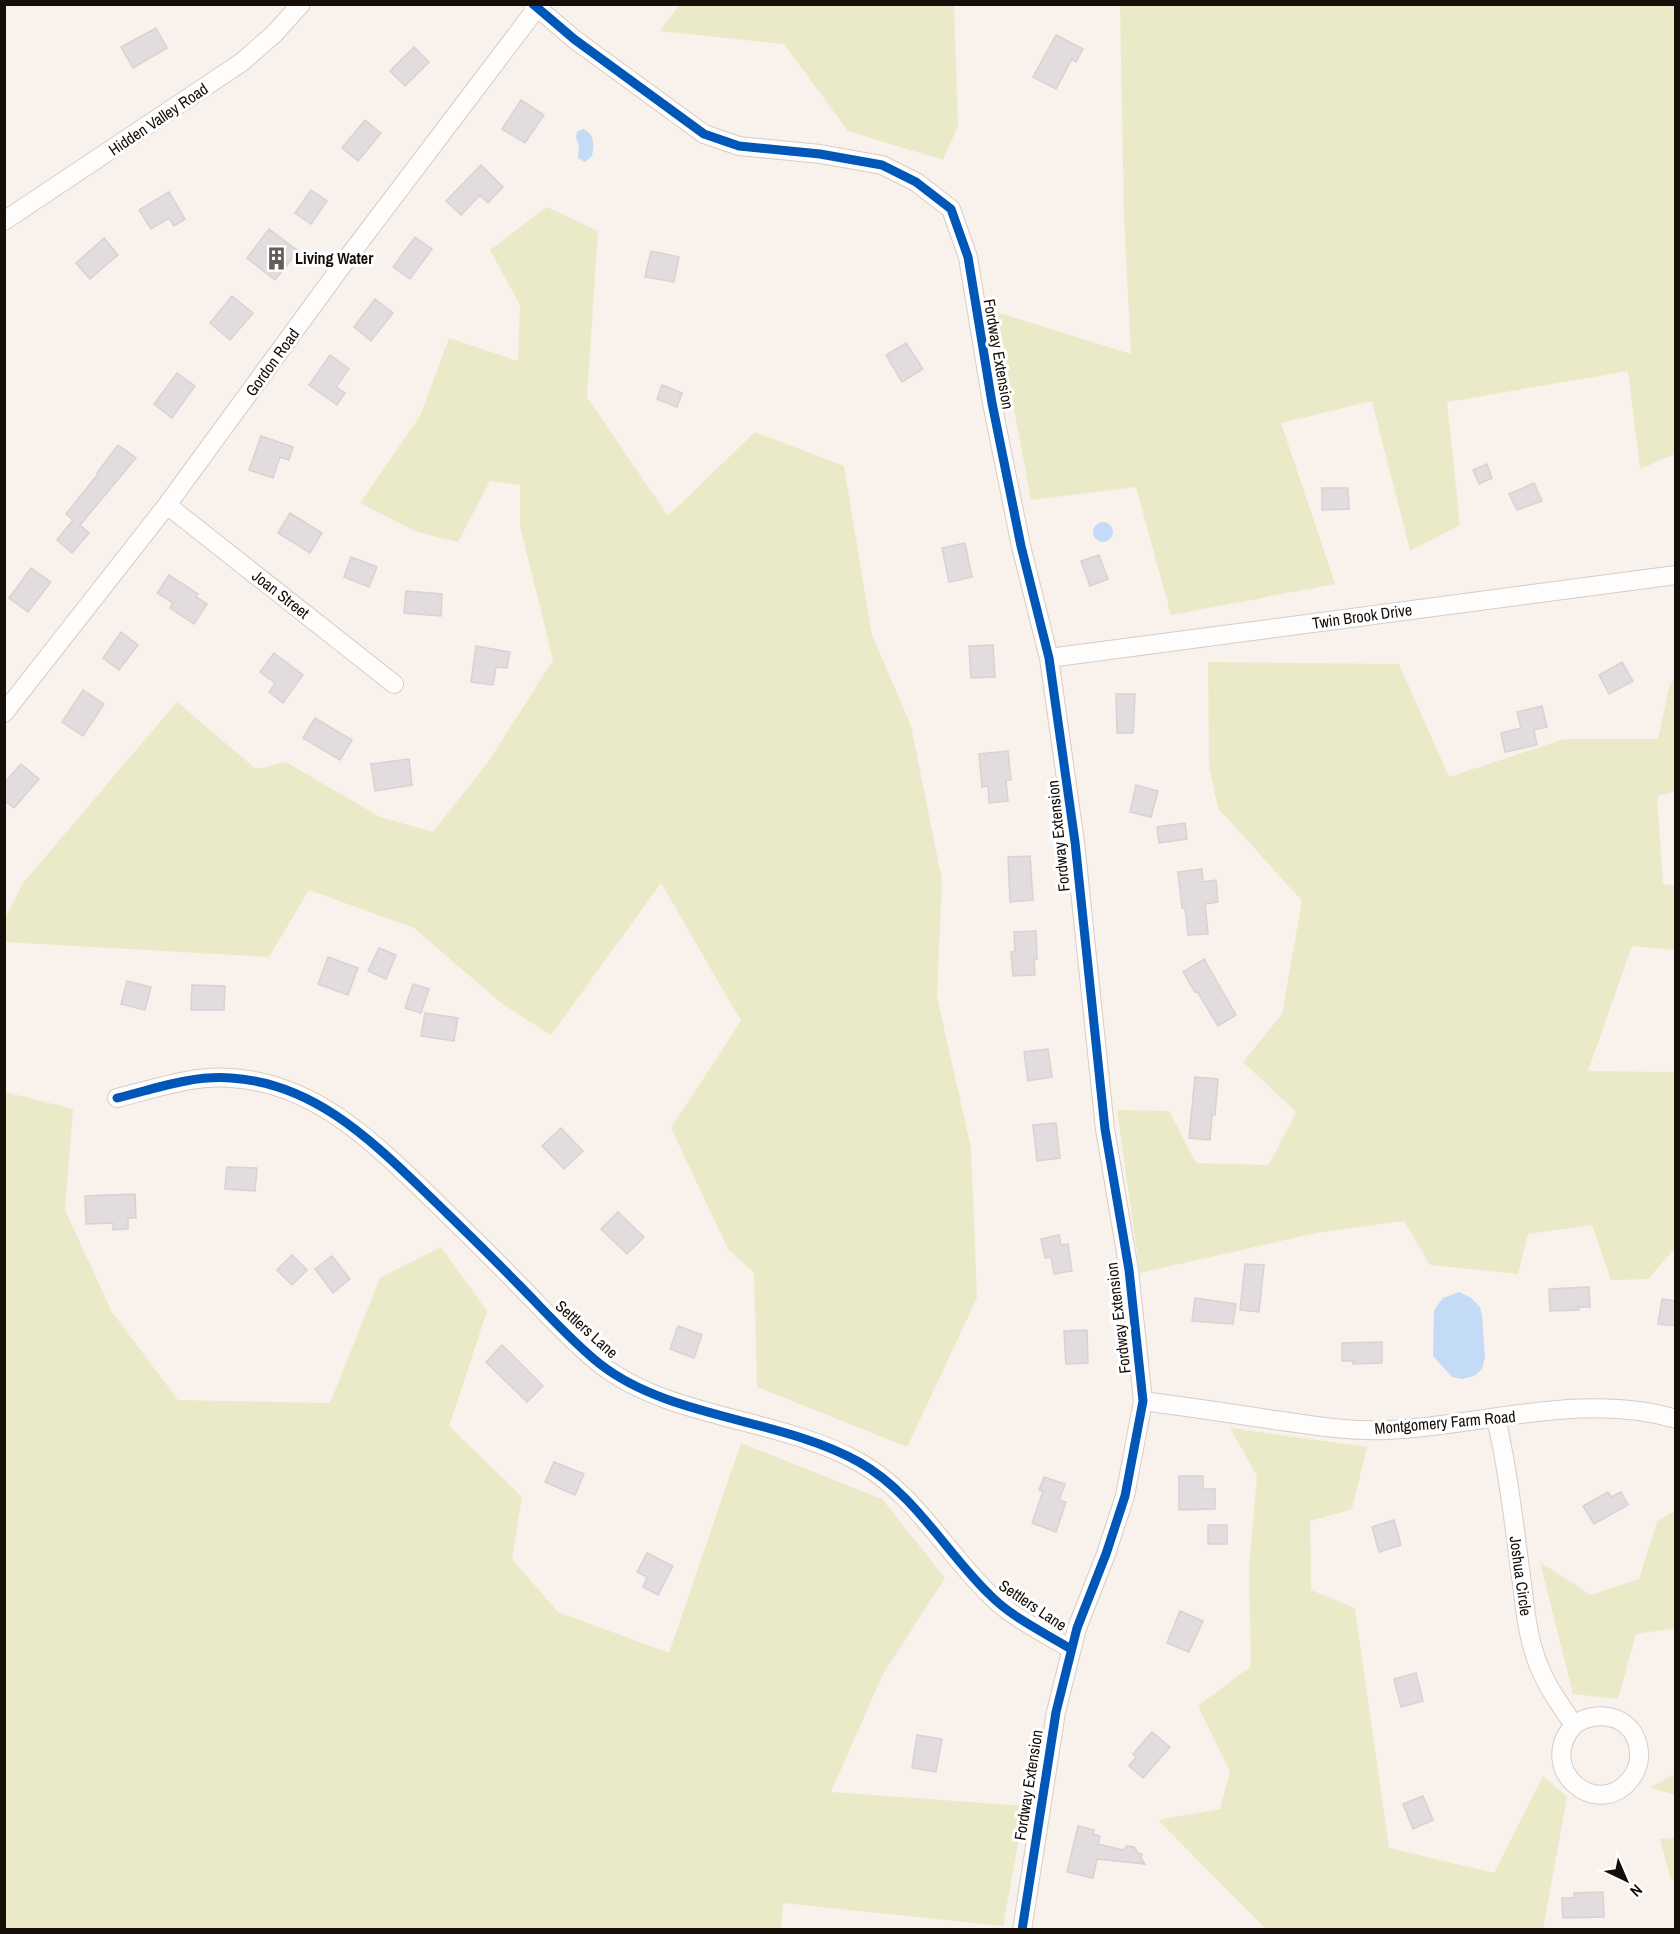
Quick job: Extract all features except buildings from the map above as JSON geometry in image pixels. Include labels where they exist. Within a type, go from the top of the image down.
[{"type":"street","name":"Hidden Valley Road","points":[[4,221],[242,62],[274,34],[301,4]]},
{"type":"street","name":"Gordon Road","points":[[4,713],[167,505],[535,7]]},
{"type":"street","name":"Fordway Extension","points":[[535,7],[704,134],[739,146],[820,154],[882,165],[916,182],[951,209],[968,257],[992,403],[1019,535],[1049,658],[1075,842],[1106,1129],[1129,1270],[1143,1401],[1125,1496],[1071,1649],[1048,1752],[1022,1929]]},
{"type":"street","name":"Joan Street","points":[[167,505],[394,684]]},
{"type":"street","name":"Twin Brook Drive","points":[[1049,658],[1676,575]]},
{"type":"street","name":"Settlers Lane","points":[[117,1098],[189,1080],[230,1078],[250,1080],[289,1090],[327,1108],[376,1145],[481,1246],[566,1334],[600,1364],[654,1394],[811,1441],[858,1461],[891,1484],[914,1507],[990,1596],[1071,1649]]},
{"type":"street","name":"Montgomery Farm Road","points":[[1143,1401],[1324,1427],[1386,1430],[1546,1411],[1587,1409],[1628,1411],[1676,1419]]},
{"type":"street","name":"Joshua Circle","points":[[1496,1418],[1503,1448],[1530,1637],[1546,1683],[1574,1725]]},
{"type":"street","points":[[1607,1716],[1616,1718],[1630,1729],[1638,1744],[1639,1753],[1636,1771],[1625,1785],[1610,1793],[1592,1793],[1569,1780],[1564,1773],[1560,1756],[1564,1739],[1574,1725],[1589,1717],[1607,1716]]},
{"type":"green space","points":[[680,4],[954,5],[958,126],[943,160],[848,131],[784,44],[660,31]]},
{"type":"green space","points":[[1120,5],[1675,5],[1675,454],[1640,469],[1628,371],[1447,402],[1460,525],[1410,551],[1372,401],[1281,423],[1335,584],[1171,615],[1136,487],[1031,500],[996,312],[1131,354],[1124,218]]},
{"type":"green space","points":[[547,207],[598,231],[587,397],[668,516],[755,432],[844,466],[872,635],[911,726],[942,880],[937,997],[971,1148],[977,1298],[907,1447],[757,1387],[754,1273],[728,1249],[671,1128],[741,1021],[661,883],[551,1035],[501,1003],[414,928],[309,890],[269,957],[5,942],[5,918],[23,883],[177,702],[256,769],[286,762],[380,817],[433,832],[489,761],[553,660],[520,527],[520,485],[490,481],[458,542],[417,532],[360,503],[420,416],[449,338],[518,361],[520,305],[490,250]]},
{"type":"green space","points":[[1208,662],[1399,664],[1449,777],[1564,739],[1658,739],[1670,684],[1675,678],[1675,792],[1657,796],[1663,884],[1675,886],[1675,950],[1632,946],[1588,1071],[1675,1072],[1675,1248],[1648,1279],[1611,1280],[1592,1225],[1528,1234],[1518,1274],[1430,1265],[1404,1221],[1316,1233],[1140,1273],[1117,1110],[1169,1111],[1196,1163],[1269,1165],[1296,1112],[1243,1062],[1282,1014],[1302,901],[1218,808],[1209,766]]},
{"type":"green space","points":[[5,1092],[73,1109],[65,1210],[112,1312],[178,1400],[330,1403],[380,1278],[441,1247],[487,1311],[449,1426],[522,1497],[512,1559],[558,1612],[669,1653],[741,1443],[882,1499],[945,1578],[883,1674],[831,1792],[1025,1806],[1003,1926],[783,1903],[781,1930],[5,1929]]},
{"type":"green space","points":[[1230,1428],[1367,1447],[1352,1509],[1310,1521],[1311,1590],[1355,1608],[1389,1848],[1494,1873],[1543,1776],[1567,1797],[1543,1929],[1266,1929],[1158,1820],[1220,1809],[1230,1772],[1198,1706],[1251,1666],[1249,1570],[1257,1476]]},
{"type":"green space","points":[[1675,1511],[1675,1628],[1636,1634],[1618,1699],[1573,1694],[1540,1562],[1591,1595],[1639,1579],[1657,1521]]},
{"type":"green space","points":[[1675,1774],[1675,1795],[1651,1788],[1651,1787]]},
{"type":"green space","points":[[1676,1838],[1675,1880],[1671,1880],[1660,1839]]},
{"type":"water","points":[[583,129],[592,137],[593,144],[592,156],[585,162],[578,158],[579,146],[576,138],[577,132]]},
{"type":"water","points":[[1103,522],[1110,525],[1113,532],[1110,539],[1103,542],[1096,539],[1093,532],[1096,525]]},
{"type":"water","points":[[1459,1292],[1471,1298],[1480,1307],[1485,1357],[1482,1369],[1474,1376],[1462,1379],[1452,1377],[1433,1356],[1434,1310],[1443,1298]]},
{"type":"cycle path","points":[[533,4],[574,39],[704,134],[739,146],[820,154],[882,165],[916,182],[951,209],[968,257],[992,403],[1021,546],[1049,658],[1075,842],[1105,1129],[1129,1270],[1143,1401],[1125,1496],[1106,1554],[1077,1628],[1056,1712],[1022,1930]]},
{"type":"cycle path","points":[[117,1098],[173,1084],[202,1079],[231,1078],[260,1082],[312,1101],[358,1132],[401,1169],[600,1364],[628,1382],[659,1396],[692,1408],[795,1436],[828,1447],[859,1462],[879,1475],[913,1506],[973,1577],[1007,1610],[1071,1649]]},
{"type":"place","name":"Living Water","points":[[277,258]]}]
